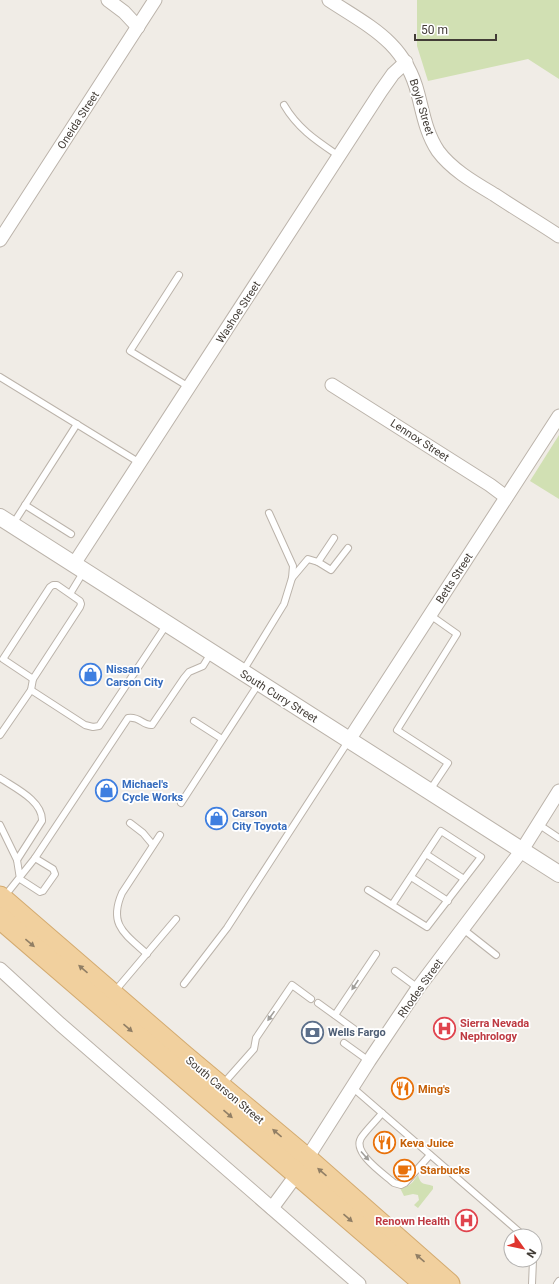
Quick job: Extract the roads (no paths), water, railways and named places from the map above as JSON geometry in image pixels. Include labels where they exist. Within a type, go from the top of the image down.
[{"type":"main road","name":"South Carson Street","points":[[1,904],[113,995],[184,1056],[216,1092]]},
{"type":"main road","name":"South Carson Street","points":[[1,904],[302,1166],[449,1284]]},
{"type":"main road","name":"South Carson Street","points":[[302,1166],[425,1284]]},
{"type":"street","points":[[108,0],[124,12],[138,27]]},
{"type":"street","name":"Oneida Street","points":[[0,240],[155,0]]},
{"type":"street","name":"Boyle Street","points":[[329,0],[380,33],[394,46],[406,62],[418,94],[427,131],[438,150],[448,163],[468,178],[559,236]]},
{"type":"street","name":"Washoe Street","points":[[79,568],[140,463],[189,387],[381,91],[393,74],[406,62]]},
{"type":"street","name":"Lennox Street","points":[[332,385],[506,497]]},
{"type":"street","name":"Betts Street","points":[[348,740],[559,416]]},
{"type":"street","name":"South Curry Street","points":[[6,521],[559,874]]},
{"type":"street","name":"Rhodes Street","points":[[272,1208],[302,1166],[352,1087],[418,988],[522,850],[559,792]]},
{"type":"street","points":[[0,969],[60,1024],[359,1284]]},
{"type":"lane","points":[[284,105],[291,118],[305,132],[339,156]]},
{"type":"lane","points":[[179,275],[130,350],[189,387]]},
{"type":"lane","points":[[0,376],[140,463]]},
{"type":"lane","points":[[6,521],[25,505],[77,424]]},
{"type":"lane","points":[[25,505],[71,534]]},
{"type":"lane","points":[[242,672],[284,604],[292,578],[294,566],[269,513]]},
{"type":"lane","points":[[318,562],[334,538]]},
{"type":"lane","points":[[292,578],[308,559],[318,562],[331,570],[348,548]]},
{"type":"lane","points":[[70,594],[79,568]]},
{"type":"lane","points":[[0,735],[31,690],[33,679],[80,607],[80,601],[56,585],[50,587],[3,659],[33,679]]},
{"type":"lane","points":[[429,791],[448,763],[397,730],[458,634],[430,615]]},
{"type":"lane","points":[[31,690],[85,726],[99,726],[167,624]]},
{"type":"lane","points":[[1,904],[35,858],[128,718],[136,718],[148,725],[152,725],[184,678],[189,672],[203,666],[211,653]]},
{"type":"lane","points":[[181,803],[259,683]]},
{"type":"lane","points":[[194,721],[222,739]]},
{"type":"lane","points":[[184,984],[227,928],[348,740]]},
{"type":"lane","points":[[0,778],[30,799],[36,805],[42,816],[42,821],[17,860]]},
{"type":"lane","points":[[130,823],[143,833],[154,845]]},
{"type":"lane","points":[[538,824],[559,838]]},
{"type":"lane","points":[[0,825],[17,860],[20,879],[40,892],[43,892],[55,874],[55,871],[35,858]]},
{"type":"lane","points":[[368,890],[427,927],[481,857],[441,831],[392,905]]},
{"type":"lane","points":[[147,954],[121,930],[117,922],[116,913],[118,902],[122,893],[160,835]]},
{"type":"lane","points":[[426,854],[464,879]]},
{"type":"lane","points":[[411,876],[448,901]]},
{"type":"lane","points":[[113,995],[176,919]]},
{"type":"lane","points":[[463,929],[496,955]]},
{"type":"lane","points":[[335,1015],[376,954]]},
{"type":"lane","points":[[395,971],[418,988]]},
{"type":"lane","points":[[216,1092],[254,1049],[256,1038],[292,985],[311,999]]},
{"type":"lane","points":[[318,1003],[354,1029]]},
{"type":"lane","points":[[344,1044],[369,1061]]},
{"type":"lane","points":[[352,1087],[515,1228]]},
{"type":"lane","points":[[382,1113],[361,1138],[359,1146],[362,1154],[394,1183],[401,1185],[405,1183],[430,1155]]},
{"type":"lane","points":[[533,1268],[533,1284]]},
{"type":"place","name":"Nissan Carson City","points":[[90,675]]},
{"type":"place","name":"Michael's Cycle Works","points":[[107,790]]},
{"type":"place","name":"Carson City Toyota","points":[[217,819]]},
{"type":"place","name":"Sierra Nevada Nephrology","points":[[444,1029]]},
{"type":"place","name":"Wells Fargo","points":[[313,1032]]},
{"type":"place","name":"Ming's","points":[[402,1089]]},
{"type":"place","name":"Keva Juice","points":[[384,1143]]},
{"type":"place","name":"Starbucks","points":[[404,1170]]},
{"type":"place","name":"Renown Health","points":[[466,1221]]}]
